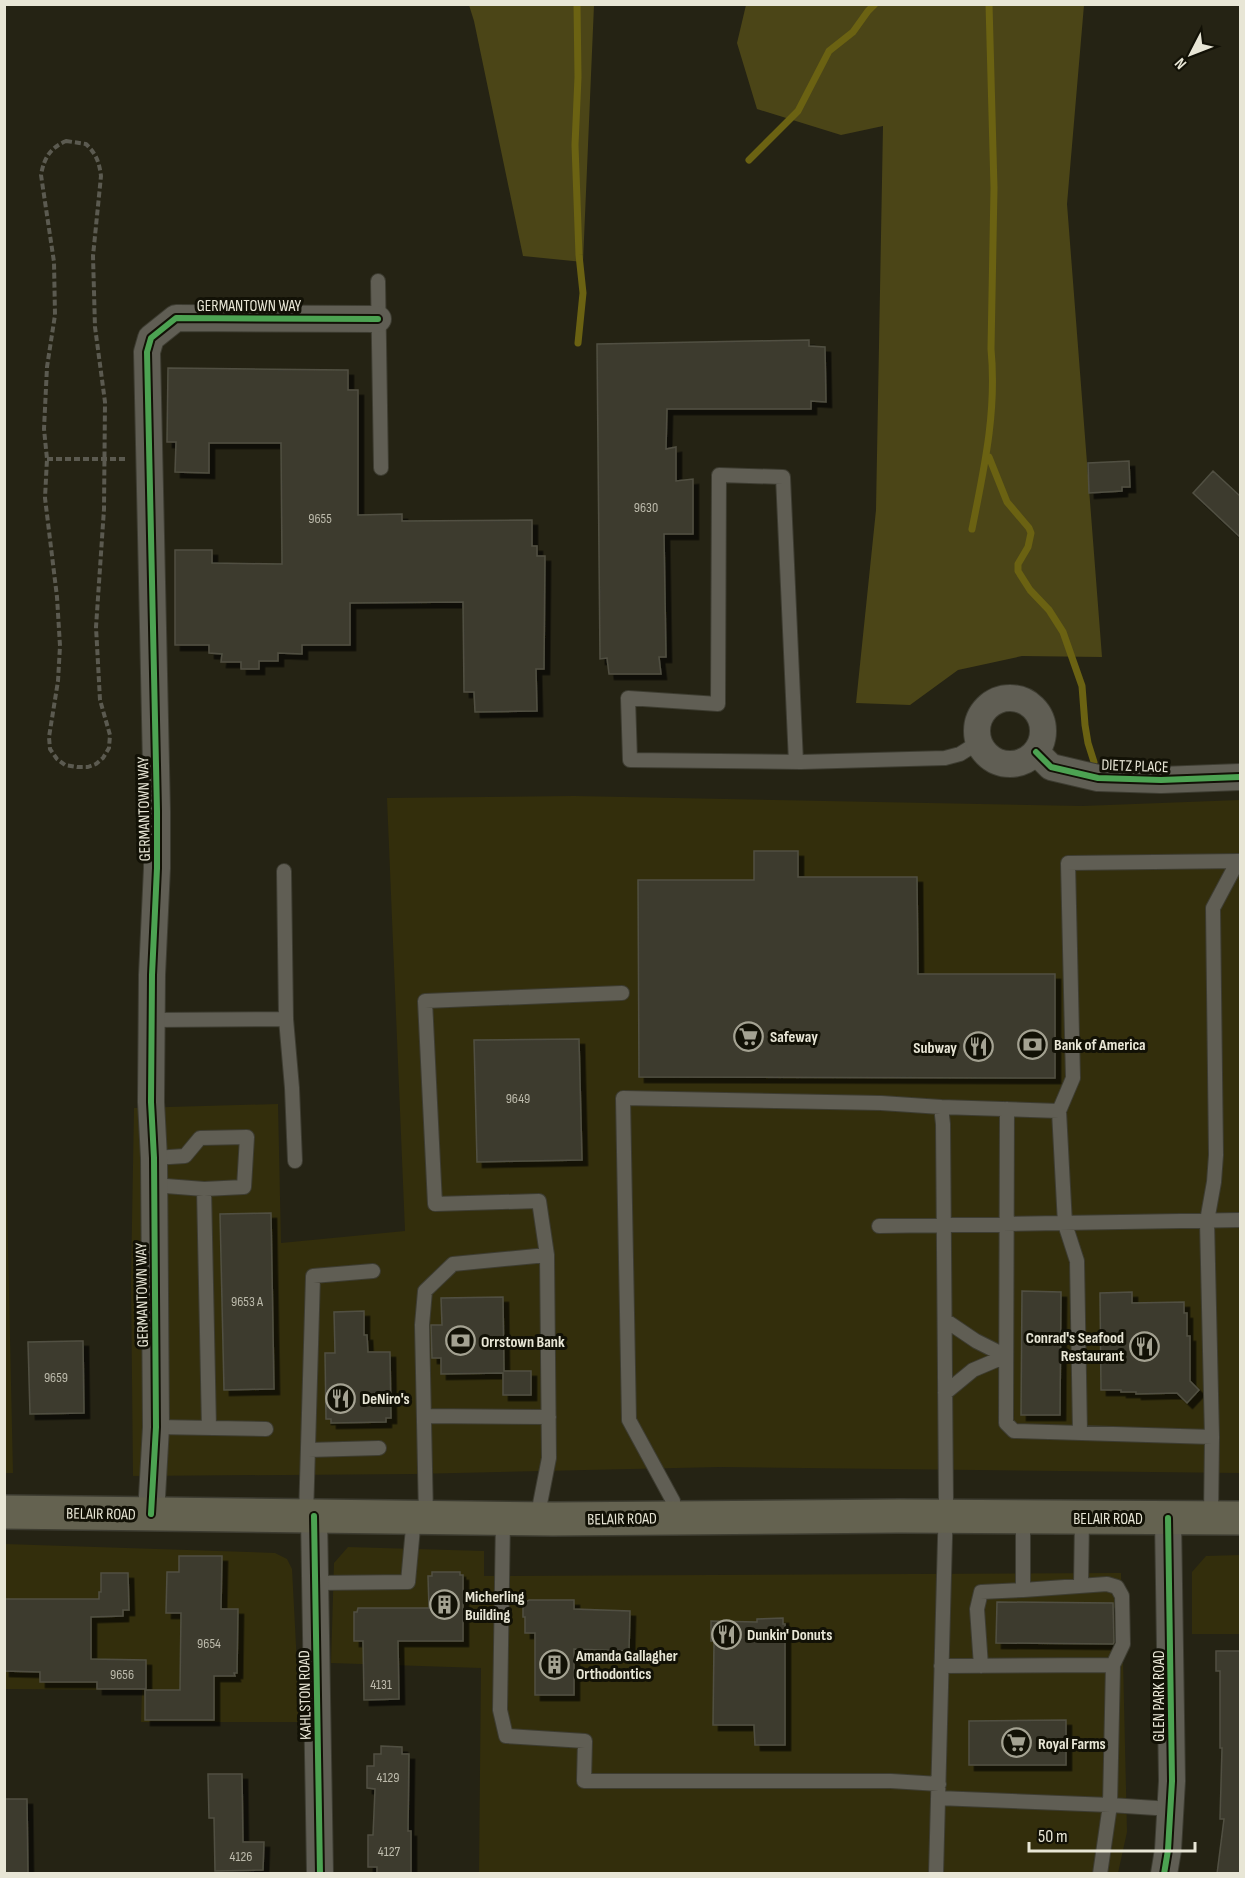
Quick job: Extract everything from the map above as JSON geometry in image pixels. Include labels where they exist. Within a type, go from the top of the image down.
[{"type":"highway","name":"BELAIR ROAD","points":[[4,1512],[503,1519],[900,1516],[1226,1518]]},
{"type":"street","name":"GERMANTOWN WAY","points":[[151,1514],[156,1427],[154,1158],[151,1102],[157,811],[147,352],[152,338],[176,318],[378,319]]},
{"type":"street","points":[[1004,699],[1015,699],[1026,703],[1035,710],[1041,720],[1043,731],[1041,742],[1029,759],[1009,764],[999,763],[983,751],[979,742],[977,731],[979,720],[985,710],[1004,699]]},
{"type":"street","name":"DIETZ PLACE","points":[[1036,752],[1051,766],[1098,778],[1161,780],[1240,777]]},
{"type":"street","name":"KAHLSTON ROAD","points":[[310,1516],[315,1583],[320,1874]]},
{"type":"street","name":"GLEN PARK ROAD","points":[[1164,1874],[1170,1809],[1172,1679],[1168,1518]]},
{"type":"lane","points":[[378,281],[381,468]]},
{"type":"lane","points":[[795,762],[783,477],[719,475],[718,704],[628,698],[630,760],[795,762],[945,758],[960,754],[979,742]]},
{"type":"lane","points":[[1080,1432],[1077,1261],[1065,1224],[1059,1111],[1073,1078],[1068,863],[1239,861],[1213,909],[1216,1155],[1207,1221],[1212,1437],[1226,1518]]},
{"type":"lane","points":[[284,870],[286,1019],[295,1161]]},
{"type":"lane","points":[[537,1519],[549,1458],[547,1255],[539,1201],[435,1204],[425,1001],[622,993]]},
{"type":"lane","points":[[152,1020],[286,1019]]},
{"type":"lane","points":[[673,1501],[629,1420],[623,1098],[881,1103],[1059,1111]]},
{"type":"lane","points":[[936,1874],[946,1517],[941,1107]]},
{"type":"lane","points":[[1007,1109],[1006,1423],[1014,1431],[1212,1437]]},
{"type":"lane","points":[[153,1185],[204,1189],[244,1186],[247,1137],[200,1138],[185,1155],[154,1158]]},
{"type":"lane","points":[[204,1189],[209,1428]]},
{"type":"lane","points":[[879,1226],[1240,1220]]},
{"type":"lane","points":[[315,1583],[408,1582],[420,1517],[424,1416],[422,1325],[425,1291],[453,1264],[547,1255]]},
{"type":"lane","points":[[310,1516],[309,1450],[313,1276],[373,1271]]},
{"type":"lane","points":[[945,1320],[976,1341],[1006,1356]]},
{"type":"lane","points":[[945,1393],[973,1370],[1006,1356]]},
{"type":"lane","points":[[424,1416],[549,1417]]},
{"type":"lane","points":[[156,1427],[266,1429]]},
{"type":"lane","points":[[309,1450],[379,1448]]},
{"type":"lane","points":[[1023,1518],[1023,1590]]},
{"type":"lane","points":[[1081,1586],[1082,1518]]},
{"type":"lane","points":[[503,1519],[500,1710],[506,1736],[585,1741],[584,1781],[891,1781],[939,1791],[1170,1809]]},
{"type":"lane","points":[[981,1666],[977,1609],[981,1592],[1107,1584],[1117,1587],[1122,1596],[1123,1644],[1113,1665],[1110,1805],[1100,1874]]},
{"type":"lane","points":[[942,1666],[1113,1665]]},
{"type":"path","points":[[66,141],[76,141],[86,144],[95,154],[101,176],[93,256],[95,327],[105,402],[102,554],[96,627],[100,699],[110,735],[109,748],[106,753],[96,764],[88,767],[65,765],[50,749],[60,646],[57,597],[45,498],[47,459],[44,429],[47,367],[55,315],[54,262],[41,175],[43,164],[50,150],[66,141]]},
{"type":"path","points":[[47,459],[150,459]]},
{"type":"shaded area","points":[[469,5],[594,5],[583,262],[523,256]]},
{"type":"shaded area","points":[[746,5],[1084,5],[1067,204],[1102,657],[1022,656],[958,670],[910,705],[856,703],[876,510],[883,126],[841,135],[757,109],[737,43]]},
{"type":"shaded area","points":[[574,796],[1082,806],[1240,800],[1240,1473],[720,1467],[414,1474],[133,1476],[131,1281],[134,1108],[278,1104],[281,1243],[405,1231],[387,798]]},
{"type":"shaded area","points":[[4,1066],[13,1473],[4,1473]]},
{"type":"shaded area","points":[[5,1544],[275,1553],[287,1559],[292,1569],[300,1722],[141,1722],[142,1690],[5,1689]]},
{"type":"shaded area","points":[[348,1547],[484,1551],[484,1576],[1121,1573],[1127,1832],[1118,1873],[479,1873],[481,1668],[331,1663],[334,1563]]},
{"type":"shaded area","points":[[1240,1555],[1240,1634],[1192,1634],[1192,1572],[1206,1556]]},
{"type":"building","points":[[809,340],[809,346],[825,347],[826,402],[811,401],[811,409],[667,409],[666,449],[676,447],[676,481],[693,479],[693,534],[664,534],[666,657],[659,657],[661,674],[609,674],[607,658],[600,659],[597,344]]},
{"type":"building","points":[[168,368],[348,370],[348,390],[358,390],[358,515],[402,514],[402,521],[532,520],[532,546],[537,546],[537,556],[545,556],[544,669],[536,669],[537,711],[475,712],[474,692],[464,692],[463,602],[350,603],[350,645],[302,645],[302,654],[278,653],[278,661],[259,661],[259,669],[241,669],[241,662],[221,662],[222,654],[209,653],[209,645],[175,645],[175,550],[212,550],[212,563],[282,564],[281,443],[209,443],[209,473],[175,472],[176,442],[167,442]]},
{"type":"building","points":[[1129,461],[1130,487],[1122,487],[1122,491],[1089,493],[1088,463]]},
{"type":"building","points":[[1213,471],[1240,496],[1240,537],[1193,493]]},
{"type":"building","points":[[754,851],[798,851],[798,877],[917,877],[918,974],[1055,974],[1055,1078],[639,1077],[638,880],[754,880]]},
{"type":"building","points":[[579,1039],[582,1160],[477,1162],[474,1040]]},
{"type":"building","points":[[271,1213],[274,1389],[224,1390],[220,1214]]},
{"type":"building","points":[[1022,1291],[1061,1292],[1060,1415],[1021,1415]]},
{"type":"building","name":"Conrad's Seafood Restaurant","points":[[1132,1292],[1132,1303],[1184,1302],[1184,1313],[1187,1313],[1187,1336],[1190,1336],[1190,1381],[1199,1390],[1187,1403],[1177,1393],[1136,1394],[1136,1392],[1121,1392],[1121,1390],[1101,1390],[1100,1293]]},
{"type":"building","name":"Orrstown Bank","points":[[503,1297],[504,1371],[531,1371],[531,1395],[503,1395],[503,1373],[441,1374],[441,1358],[432,1358],[431,1325],[442,1325],[441,1298]]},
{"type":"building","points":[[364,1311],[364,1335],[367,1335],[368,1352],[390,1352],[391,1418],[386,1418],[386,1422],[331,1423],[331,1419],[326,1419],[325,1353],[335,1353],[334,1312]]},
{"type":"building","points":[[83,1341],[84,1413],[30,1414],[28,1342]]},
{"type":"building","points":[[179,1556],[222,1556],[221,1609],[238,1609],[237,1673],[234,1673],[235,1676],[214,1676],[214,1720],[145,1720],[145,1690],[180,1690],[181,1613],[166,1613],[167,1572],[179,1572]]},
{"type":"building","name":"Micherling Building","points":[[432,1572],[460,1572],[460,1575],[463,1575],[463,1641],[398,1641],[399,1699],[364,1700],[363,1641],[354,1641],[354,1612],[357,1612],[358,1608],[429,1608],[428,1576],[432,1576]]},
{"type":"building","points":[[101,1573],[128,1573],[129,1610],[123,1610],[123,1616],[91,1617],[91,1659],[146,1660],[146,1689],[97,1689],[97,1682],[40,1682],[40,1672],[4,1671],[4,1599],[99,1599]]},
{"type":"building","name":"Amanda Gallagher Orthodontics","points":[[529,1600],[574,1600],[574,1609],[630,1611],[629,1651],[574,1649],[574,1695],[535,1695],[535,1633],[525,1633],[525,1617],[523,1617],[523,1604]]},
{"type":"building","points":[[997,1602],[1113,1603],[1114,1642],[1113,1644],[996,1643]]},
{"type":"building","points":[[783,1618],[783,1624],[785,1624],[785,1745],[755,1745],[754,1725],[713,1725],[714,1641],[711,1641],[711,1621],[757,1622],[757,1619]]},
{"type":"building","points":[[1216,1651],[1240,1651],[1240,1874],[1217,1874],[1224,1819],[1220,1819],[1222,1748],[1220,1748],[1220,1671],[1216,1671]]},
{"type":"building","name":"Royal Farms","points":[[1066,1720],[1066,1765],[969,1765],[969,1721]]},
{"type":"building","points":[[381,1746],[402,1747],[402,1754],[409,1754],[408,1831],[411,1831],[411,1874],[377,1874],[377,1867],[368,1867],[368,1835],[373,1835],[375,1789],[367,1788],[367,1766],[374,1766],[374,1754],[381,1754]]},
{"type":"building","points":[[208,1774],[242,1774],[243,1842],[264,1842],[263,1870],[215,1871],[214,1818],[209,1818]]},
{"type":"building","points":[[4,1799],[27,1799],[28,1874],[4,1874]]},
{"type":"waterway","points":[[577,4],[578,77],[575,145],[579,255],[583,293],[578,343]]},
{"type":"waterway","points":[[749,160],[798,111],[829,51],[853,32],[875,4]]},
{"type":"waterway","points":[[972,529],[988,440],[992,395],[994,188],[989,4]]},
{"type":"waterway","points":[[989,457],[1007,502],[1031,533],[1028,547],[1018,564],[1018,571],[1063,632],[1082,686],[1085,725],[1094,762]]},
{"type":"cycle path","points":[[151,1514],[156,1427],[154,1158],[151,1102],[157,811],[147,352],[151,338],[176,318],[378,319]]},
{"type":"cycle path","points":[[1036,752],[1051,767],[1098,778],[1161,780],[1240,777]]},
{"type":"cycle path","points":[[314,1516],[320,1874]]},
{"type":"cycle path","points":[[1164,1874],[1168,1850],[1172,1781],[1168,1518]]},
{"type":"place","name":"Safeway","points":[[749,1036]]},
{"type":"place","name":"Bank of America","points":[[1033,1044]]},
{"type":"place","name":"Subway","points":[[978,1047]]},
{"type":"place","name":"Orrstown Bank","points":[[460,1341]]},
{"type":"place","name":"Conrad's Seafood Restaurant","points":[[1145,1346]]},
{"type":"place","name":"DeNiro's","points":[[341,1398]]},
{"type":"place","name":"Micherling Building","points":[[444,1605]]},
{"type":"place","name":"Dunkin' Donuts","points":[[726,1634]]},
{"type":"place","name":"Amanda Gallagher Orthodontics","points":[[555,1664]]},
{"type":"place","name":"Royal Farms","points":[[1017,1743]]}]
